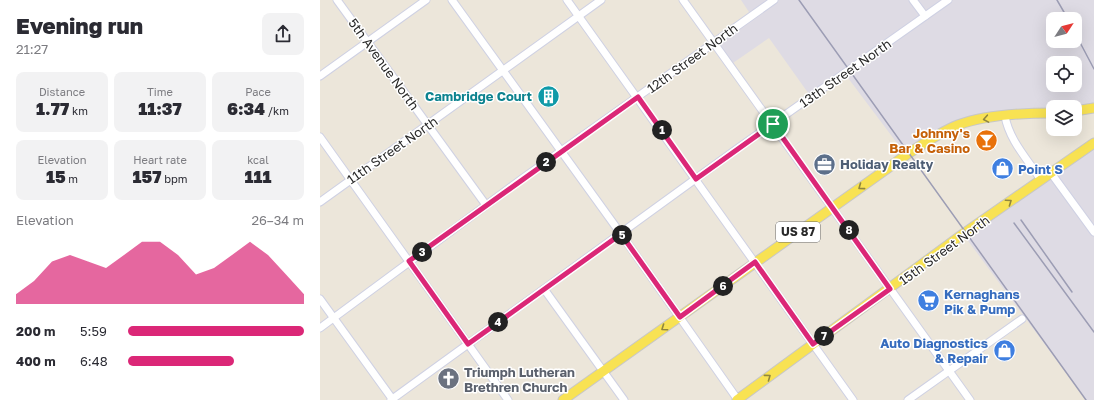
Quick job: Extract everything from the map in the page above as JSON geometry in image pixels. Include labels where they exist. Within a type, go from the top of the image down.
[{"type":"main road","points":[[1082,110],[1094,108]]},
{"type":"main road","name":"US 87","points":[[563,400],[909,153],[942,133],[958,125],[1005,116],[1046,113]]},
{"type":"main road","name":"15th Street North","points":[[737,400],[963,234],[1094,143]]},
{"type":"street","name":"5th Avenue North","points":[[337,0],[486,206]]},
{"type":"street","points":[[320,76],[426,0]]},
{"type":"street","points":[[452,0],[562,151],[737,400]]},
{"type":"street","points":[[567,0],[638,97],[853,400]]},
{"type":"street","name":"11th Street North","points":[[320,202],[601,0]]},
{"type":"street","points":[[683,0],[833,207],[970,400]]},
{"type":"street","name":"12th Street North","points":[[320,328],[409,261],[713,42],[774,0]]},
{"type":"street","points":[[914,0],[925,16]]},
{"type":"street","name":"13th Street North","points":[[392,400],[696,179],[948,0]]},
{"type":"street","points":[[1005,116],[1007,127],[1012,137],[1041,180]]},
{"type":"street","points":[[320,137],[508,400]]},
{"type":"street","points":[[1051,173],[1094,232]]},
{"type":"street","points":[[544,289],[624,400]]},
{"type":"street","points":[[320,299],[392,400]]},
{"type":"street","points":[[908,400],[1022,318]]},
{"type":"shaded area","points":[[741,0],[1094,0],[1094,108],[1082,108],[1082,100],[1046,100],[1046,114],[958,125],[906,155],[845,74],[811,97],[769,38],[730,65],[713,42],[751,15]]},
{"type":"shaded area","points":[[1094,143],[1094,400],[1086,400],[963,234]]},
{"type":"railway","points":[[799,0],[1086,400]]},
{"type":"railway","points":[[1057,0],[1064,12]]},
{"type":"railway","points":[[1082,46],[1094,69]]},
{"type":"railway","points":[[1021,220],[1072,292]]},
{"type":"railway","points":[[1014,223],[1094,332]]},
{"type":"place","name":"Cambridge Court","points":[[548,96]]},
{"type":"place","name":"Johnny's Bar & Casino","points":[[986,140]]},
{"type":"place","name":"Holiday Realty","points":[[824,164]]},
{"type":"place","name":"Point S","points":[[1002,169]]},
{"type":"place","name":"Kernaghans Pik & Pump","points":[[928,301]]},
{"type":"place","name":"Auto Diagnostics & Repair","points":[[1004,350]]},
{"type":"place","name":"Triumph Lutheran Brethren Church","points":[[449,379]]},
{"type":"route","points":[[638,97],[696,179],[773,124],[890,289],[813,344],[755,262],[680,317],[621,234],[468,344],[409,261],[638,97]]}]
